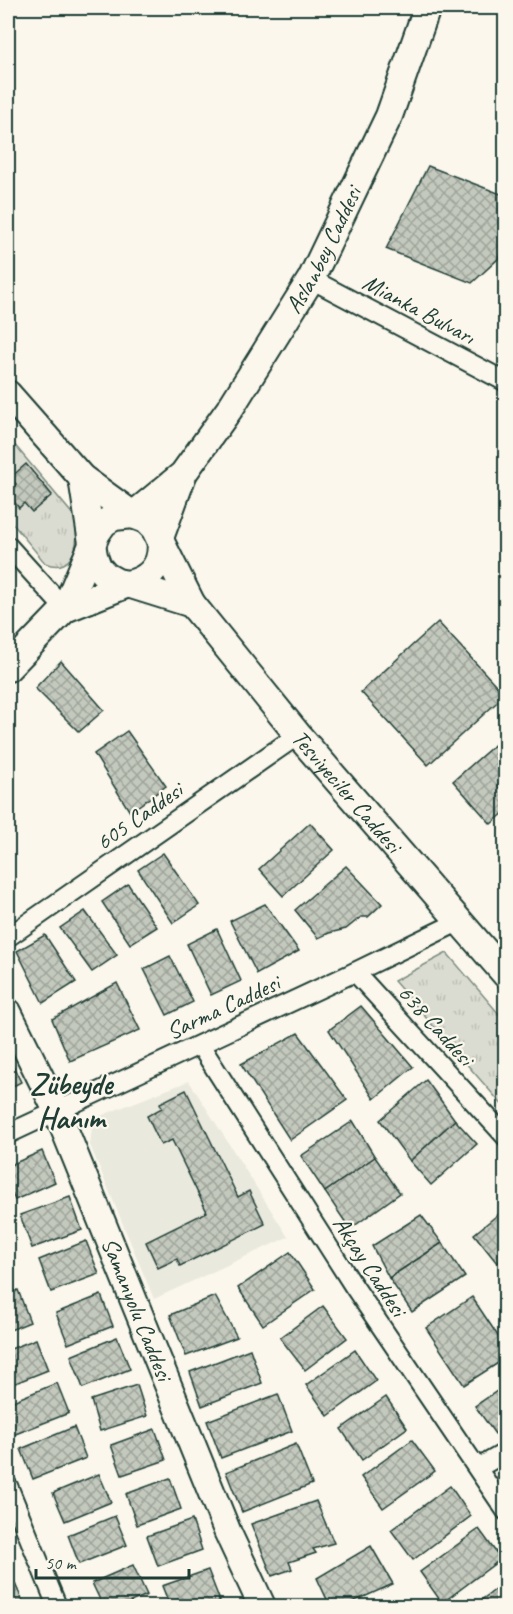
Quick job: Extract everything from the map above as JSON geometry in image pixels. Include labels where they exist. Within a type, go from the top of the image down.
[{"type":"street","name":"Aslanbey Caddesi","points":[[183,474],[231,407],[311,279],[389,116],[427,8]]},
{"type":"street","name":"Mianka Bulvarı","points":[[311,279],[506,382]]},
{"type":"street","points":[[8,394],[82,478],[134,515],[146,520],[160,538],[162,548],[156,568],[149,576],[139,582],[128,584],[65,609]]},
{"type":"street","points":[[8,668],[65,609],[97,533],[104,523],[114,517],[134,515],[183,474]]},
{"type":"street","points":[[160,538],[183,474]]},
{"type":"street","points":[[82,478],[94,556],[98,567],[106,576],[117,582],[192,604]]},
{"type":"street","name":"Tesviyeciler Caddesi","points":[[160,538],[192,604],[298,735],[506,975]]},
{"type":"street","points":[[8,546],[65,609]]},
{"type":"street","name":"605 Caddesi","points":[[8,937],[298,735]]},
{"type":"street","name":"Sarma Caddesi","points":[[8,1134],[458,922]]},
{"type":"street","name":"638 Caddesi","points":[[356,972],[506,1137]]},
{"type":"street","name":"Samanyolu Caddesi","points":[[8,1012],[57,1111],[228,1533],[261,1606]]},
{"type":"street","name":"Akçay Caddesi","points":[[200,1045],[353,1285],[506,1511]]},
{"type":"street","points":[[478,1468],[506,1452]]},
{"type":"street","points":[[8,1486],[57,1606]]},
{"type":"shaded area","points":[[189,1081],[288,1237],[154,1299],[90,1145],[92,1128],[100,1116]]},
{"type":"green space","points":[[8,437],[74,516],[76,543],[70,559],[64,564],[55,566],[45,563],[8,518]]},
{"type":"green space","points":[[447,953],[505,1021],[505,1108],[394,981]]},
{"type":"building","points":[[428,166],[506,196],[506,243],[498,259],[472,283],[386,249]]},
{"type":"building","points":[[26,464],[52,495],[32,512],[24,503],[19,508],[8,494],[8,491],[16,484],[10,478]]},
{"type":"building","points":[[8,583],[15,592],[8,599]]},
{"type":"building","points":[[438,622],[505,695],[428,765],[361,692]]},
{"type":"building","points":[[61,661],[104,710],[79,732],[35,688]]},
{"type":"building","points":[[127,731],[166,786],[130,812],[94,754]]},
{"type":"building","points":[[506,735],[506,811],[491,824],[453,781]]},
{"type":"building","points":[[310,823],[334,850],[283,896],[259,869]]},
{"type":"building","points":[[163,853],[199,905],[173,923],[138,870]]},
{"type":"building","points":[[346,866],[382,904],[368,917],[361,917],[346,929],[318,938],[295,910]]},
{"type":"building","points":[[128,884],[157,927],[130,944],[102,902]]},
{"type":"building","points":[[265,904],[299,951],[257,974],[230,921]]},
{"type":"building","points":[[85,911],[117,955],[92,972],[60,928]]},
{"type":"building","points":[[217,929],[241,981],[211,995],[187,944]]},
{"type":"building","points":[[45,935],[76,982],[43,1003],[17,951]]},
{"type":"building","points":[[170,956],[193,1002],[167,1015],[144,969]]},
{"type":"building","points":[[117,983],[140,1030],[70,1061],[52,1019]]},
{"type":"building","points":[[361,1006],[413,1067],[374,1099],[329,1030]]},
{"type":"building","points":[[298,1033],[347,1100],[290,1140],[241,1064]]},
{"type":"building","points":[[8,1056],[21,1082],[8,1089]]},
{"type":"building","points":[[426,1080],[455,1120],[410,1161],[380,1120]]},
{"type":"building","points":[[186,1090],[238,1197],[249,1191],[265,1224],[180,1266],[177,1259],[158,1268],[146,1242],[207,1212],[172,1140],[161,1145],[147,1116],[162,1108],[160,1103]]},
{"type":"building","points":[[455,1120],[477,1144],[431,1185],[410,1161]]},
{"type":"building","points":[[353,1121],[375,1157],[325,1192],[301,1156]]},
{"type":"building","points":[[42,1151],[55,1182],[15,1200],[8,1184],[8,1166]]},
{"type":"building","points":[[375,1157],[400,1193],[350,1229],[325,1192]]},
{"type":"building","points":[[70,1197],[82,1230],[32,1248],[20,1215]]},
{"type":"building","points":[[506,1208],[506,1256],[497,1263],[474,1234]]},
{"type":"building","points":[[421,1215],[442,1243],[389,1278],[372,1246]]},
{"type":"building","points":[[86,1241],[99,1274],[51,1292],[39,1260]]},
{"type":"building","points":[[442,1243],[465,1277],[412,1312],[389,1278]]},
{"type":"building","points":[[290,1252],[315,1289],[263,1325],[238,1288]]},
{"type":"building","points":[[18,1290],[30,1322],[8,1331],[8,1294]]},
{"type":"building","points":[[101,1295],[113,1326],[68,1344],[56,1313]]},
{"type":"building","points":[[215,1296],[237,1337],[186,1356],[170,1315]]},
{"type":"building","points":[[472,1297],[506,1348],[506,1358],[464,1385],[426,1328]]},
{"type":"building","points":[[323,1306],[347,1338],[305,1370],[280,1338]]},
{"type":"building","points":[[117,1337],[130,1369],[83,1388],[71,1356]]},
{"type":"building","points":[[36,1339],[48,1370],[8,1386],[8,1350]]},
{"type":"building","points":[[250,1349],[262,1383],[202,1406],[190,1372]]},
{"type":"building","points":[[355,1350],[376,1381],[328,1416],[306,1385]]},
{"type":"building","points":[[57,1383],[69,1413],[13,1435],[8,1422],[8,1403]]},
{"type":"building","points":[[137,1385],[147,1416],[100,1431],[91,1400]]},
{"type":"building","points":[[506,1385],[506,1426],[495,1434],[475,1406]]},
{"type":"building","points":[[278,1394],[292,1431],[221,1458],[207,1421]]},
{"type":"building","points":[[386,1397],[407,1428],[362,1460],[341,1429]]},
{"type":"building","points":[[74,1427],[86,1458],[33,1479],[21,1449]]},
{"type":"building","points":[[155,1429],[166,1460],[122,1475],[111,1445]]},
{"type":"building","points":[[412,1440],[435,1471],[383,1508],[361,1477]]},
{"type":"building","points":[[296,1444],[312,1484],[242,1512],[226,1472]]},
{"type":"building","points":[[99,1474],[111,1502],[65,1521],[53,1493]]},
{"type":"building","points":[[170,1478],[181,1509],[137,1525],[126,1494]]},
{"type":"building","points":[[450,1486],[471,1516],[413,1560],[391,1530]]},
{"type":"building","points":[[316,1501],[334,1543],[313,1549],[316,1553],[289,1562],[292,1569],[272,1576],[251,1524]]},
{"type":"building","points":[[115,1516],[127,1545],[79,1564],[68,1535]]},
{"type":"building","points":[[192,1520],[202,1550],[158,1566],[147,1536]]},
{"type":"building","points":[[479,1529],[501,1559],[442,1603],[420,1572]]},
{"type":"building","points":[[371,1546],[393,1584],[344,1606],[330,1606],[317,1578]]},
{"type":"building","points":[[133,1565],[147,1595],[121,1606],[103,1606],[92,1583]]},
{"type":"building","points":[[208,1570],[220,1601],[204,1606],[170,1606],[162,1586]]},
{"type":"building","points":[[12,1577],[25,1606],[8,1606],[8,1579]]},
{"type":"building","points":[[506,1582],[506,1606],[473,1606]]},
{"type":"district","name":"Zübeyde Hanım","points":[[71,1101]]}]
